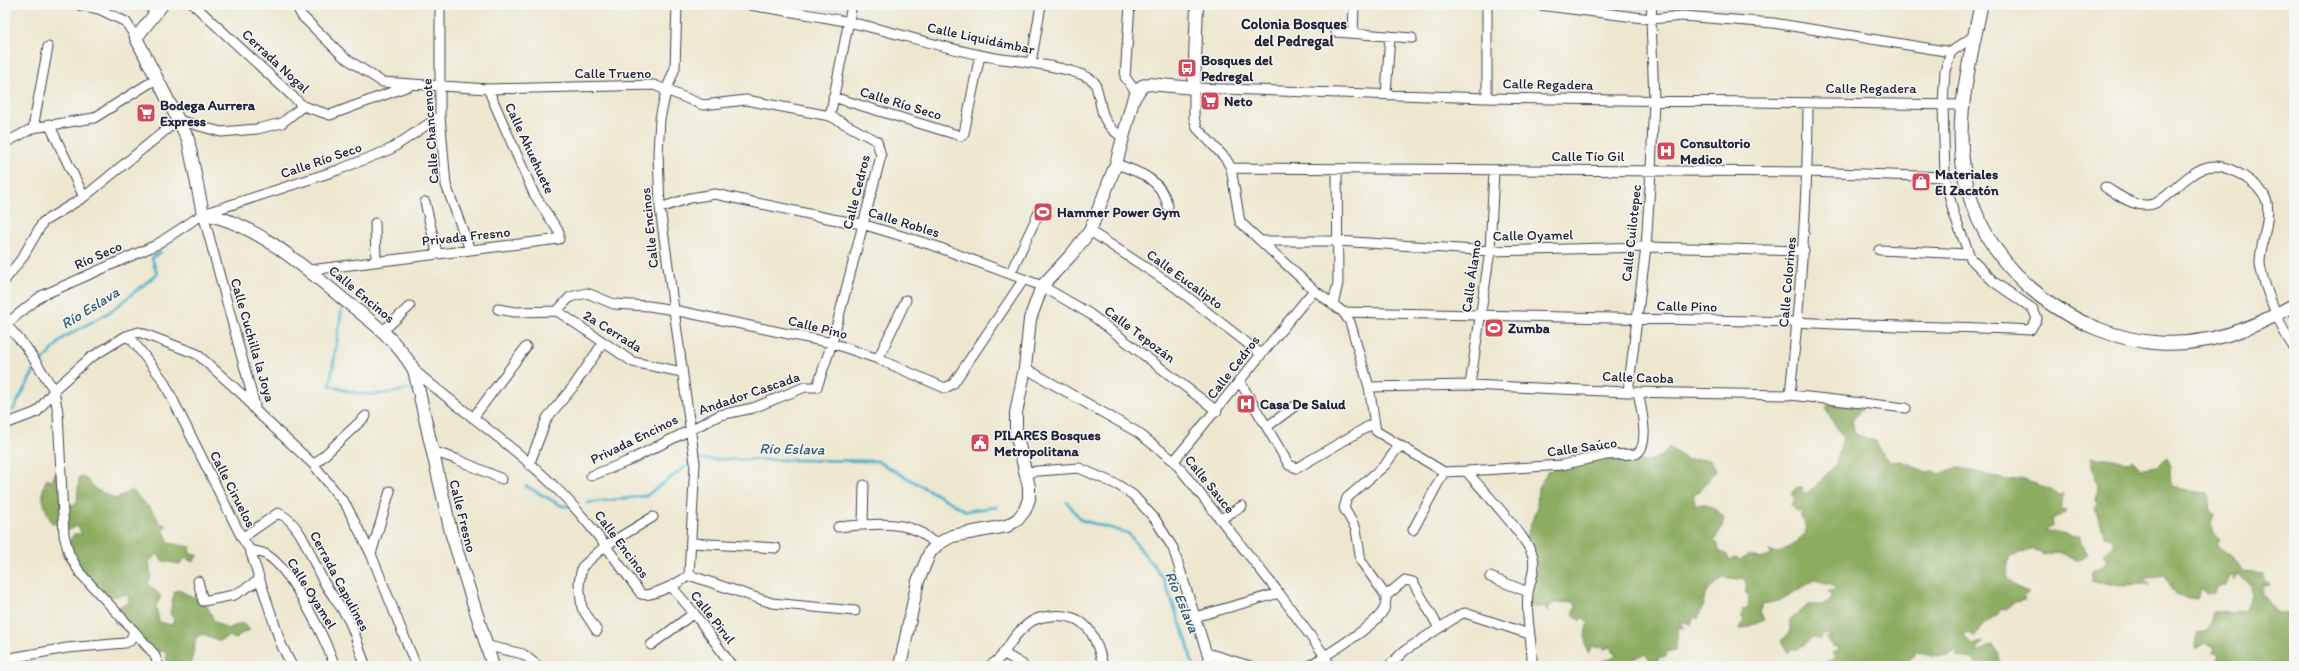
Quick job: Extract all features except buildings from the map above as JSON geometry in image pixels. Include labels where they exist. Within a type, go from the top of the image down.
[{"type":"main road","points":[[1981,5],[1962,105],[1961,154],[1967,190],[1978,222],[1993,248],[2017,276],[2065,313],[2101,330],[2123,338],[2159,343],[2185,342],[2222,337],[2277,315],[2294,305]]},
{"type":"street","points":[[78,5],[99,9],[126,22],[136,38],[188,139],[203,214]]},
{"type":"street","name":"Cerrada Nogal","points":[[194,5],[303,106]]},
{"type":"street","name":"Calle Trueno","points":[[296,5],[302,16],[344,58],[382,82],[488,89],[636,84],[654,85],[703,105],[746,100],[830,116]]},
{"type":"street","name":"Calle Chancenote","points":[[440,5],[440,116],[446,185],[470,250]]},
{"type":"street","name":"Calle Encinos","points":[[203,214],[222,217],[244,228],[310,270],[384,330],[406,357],[414,370],[529,464],[559,491],[605,546],[641,594],[647,595],[671,586],[689,575],[692,543],[694,459],[660,208],[660,119],[666,91],[675,68],[677,5]]},
{"type":"street","name":"Calle Liquidámbar","points":[[750,5],[848,22],[980,55],[1031,63],[1073,72],[1092,79],[1098,91],[1102,118],[1111,130],[1122,137]]},
{"type":"street","points":[[830,116],[852,5]]},
{"type":"street","points":[[1031,63],[1041,5]]},
{"type":"street","points":[[900,666],[918,581],[930,552],[938,544],[952,536],[1008,526],[1018,519],[1025,510],[1029,498],[1016,433],[1016,413],[1025,368],[1030,319],[1042,286],[1071,255],[1090,231],[1116,164],[1122,137],[1136,92],[1125,77],[1130,5]]},
{"type":"street","points":[[1197,5],[1194,118],[1197,128],[1226,159],[1231,168],[1240,222],[1314,290],[1343,312],[1350,322],[1355,334],[1369,387],[1376,431],[1382,437],[1444,472],[1466,471],[1521,536],[1533,556],[1533,575],[1528,592],[1527,611],[1532,666]]},
{"type":"street","points":[[1353,33],[1354,5]]},
{"type":"street","points":[[1487,5],[1487,98]]},
{"type":"street","points":[[1539,5],[1651,19],[1682,16],[1772,23],[1951,52]]},
{"type":"street","name":"Calle Cuilotepec","points":[[1628,392],[1646,247],[1651,170],[1654,100],[1651,19],[1652,5]]},
{"type":"street","points":[[136,38],[155,8]]},
{"type":"street","points":[[1336,32],[1412,38]]},
{"type":"street","points":[[1879,250],[1969,254],[1954,215],[1945,177],[1943,104],[1945,71],[1951,52],[1975,35]]},
{"type":"street","points":[[1386,94],[1390,36]]},
{"type":"street","points":[[33,128],[48,47]]},
{"type":"street","name":"Calle Río Seco","points":[[834,97],[961,136],[964,133],[980,55]]},
{"type":"street","points":[[5,143],[33,128],[49,124],[94,118],[156,79]]},
{"type":"street","points":[[178,120],[221,132],[257,129],[282,123],[303,106],[330,115],[412,84]]},
{"type":"street","name":"Calle Regadera","points":[[1136,92],[1142,86],[1149,84],[1194,88],[1487,98],[1962,105]]},
{"type":"street","name":"Calle Ahuehuete","points":[[488,89],[522,170],[534,194],[559,232],[559,239]]},
{"type":"street","name":"Calle Colorines","points":[[1790,395],[1804,250],[1808,172],[1808,103]]},
{"type":"street","name":"Calle Río Seco","points":[[203,214],[338,170],[391,149],[440,116]]},
{"type":"street","name":"Calle Cedros","points":[[817,387],[832,343],[881,156],[877,141],[830,116]]},
{"type":"street","points":[[5,280],[22,258],[43,222],[84,197],[178,120]]},
{"type":"street","points":[[49,124],[84,197]]},
{"type":"street","points":[[1116,164],[1134,170],[1153,181],[1165,194],[1168,206]]},
{"type":"street","points":[[2105,187],[2135,204],[2152,204],[2163,198],[2192,173],[2205,166],[2218,165],[2237,172],[2256,184],[2268,200],[2268,213],[2260,262],[2264,281],[2277,315],[2294,347]]},
{"type":"street","name":"Calle Tío Gil","points":[[1231,168],[1651,170],[1808,172],[1945,177]]},
{"type":"street","points":[[1333,305],[1338,283],[1338,169]]},
{"type":"street","name":"Calle Álamo","points":[[1470,385],[1490,251],[1494,170]]},
{"type":"street","name":"Calle Robles","points":[[660,208],[690,198],[715,194],[862,224],[935,246],[1042,286]]},
{"type":"street","points":[[425,202],[437,253]]},
{"type":"street","points":[[1010,274],[1041,208]]},
{"type":"street","name":"Río Seco","points":[[6,324],[42,296],[156,245],[203,214]]},
{"type":"street","name":"Calle Cuchilla la Joya","points":[[203,214],[256,411],[314,465],[346,505],[372,554],[416,666]]},
{"type":"street","points":[[375,224],[376,261]]},
{"type":"street","name":"Calle Eucalipto","points":[[1090,231],[1186,295],[1261,354]]},
{"type":"street","name":"Privada Fresno","points":[[310,270],[559,239]]},
{"type":"street","name":"Calle Oyamel","points":[[1262,241],[1338,241],[1490,251],[1646,247],[1804,250]]},
{"type":"street","name":"Calle Pino","points":[[1343,312],[1797,322],[1870,326],[1982,327],[2030,330],[2037,319],[2033,309],[1994,282],[1971,259],[1969,254]]},
{"type":"street","name":"Calle Pino","points":[[557,311],[570,297],[587,293],[614,304],[649,306],[674,310],[832,343],[878,360],[945,388],[950,387],[1024,279]]},
{"type":"street","name":"Calle Tepozán","points":[[1042,286],[1090,314],[1217,411]]},
{"type":"street","name":"Calle Cedros","points":[[1174,461],[1217,411],[1239,380],[1314,290]]},
{"type":"street","points":[[878,360],[906,300]]},
{"type":"street","points":[[384,330],[410,306]]},
{"type":"street","points":[[498,309],[515,312],[557,311]]},
{"type":"street","name":"2a Cerrada","points":[[557,311],[633,362],[682,372]]},
{"type":"street","points":[[6,324],[26,347],[54,390],[58,413],[64,535],[68,554],[80,572],[154,654],[159,666]]},
{"type":"street","points":[[5,424],[37,412],[54,390],[90,358],[126,336],[139,332],[197,354],[244,396],[256,411]]},
{"type":"street","name":"Calle Ciruelos","points":[[126,336],[132,340],[162,380],[242,538],[250,550],[281,644],[292,666]]},
{"type":"street","points":[[529,464],[547,418],[573,387],[603,343]]},
{"type":"street","points":[[473,418],[526,347]]},
{"type":"street","name":"Calle Sauce","points":[[1025,368],[1137,432],[1174,461],[1279,593],[1325,656],[1330,666]]},
{"type":"street","name":"Calle Fresno","points":[[414,370],[432,452],[459,560],[488,646],[493,666]]},
{"type":"street","points":[[1239,380],[1268,426],[1289,465],[1297,468],[1374,423]]},
{"type":"street","name":"Calle Caoba","points":[[1369,387],[1470,385],[1628,392],[1790,395],[1906,408]]},
{"type":"street","name":"Andador Cascada","points":[[690,428],[720,415],[753,408],[805,387],[817,387]]},
{"type":"street","name":"Calle Saúco","points":[[1466,471],[1562,465],[1606,455],[1636,454],[1643,447],[1645,439],[1638,392]]},
{"type":"street","points":[[1268,426],[1295,406]]},
{"type":"street","points":[[314,465],[366,416]]},
{"type":"street","name":"Privada Encinos","points":[[591,476],[626,462],[690,428]]},
{"type":"street","points":[[1309,666],[1325,656],[1380,615],[1385,607],[1386,596],[1361,561],[1356,529],[1345,511],[1344,504],[1346,498],[1385,465],[1399,446]]},
{"type":"street","points":[[432,452],[456,459],[502,479]]},
{"type":"street","points":[[1025,472],[1079,468],[1118,485],[1133,495],[1154,519],[1173,548],[1211,666]]},
{"type":"street","points":[[1413,530],[1444,472]]},
{"type":"street","points":[[864,485],[864,524]]},
{"type":"street","points":[[372,554],[390,491]]},
{"type":"street","points":[[1221,519],[1242,506]]},
{"type":"street","name":"Cerrada Capulines","points":[[242,538],[278,513],[296,529],[306,544],[324,582],[351,624],[366,666]]},
{"type":"street","points":[[597,631],[582,608],[578,583],[582,566],[605,546],[653,517]]},
{"type":"street","points":[[838,526],[864,524],[894,526],[917,530],[927,539],[938,544]]},
{"type":"street","points":[[692,543],[776,548]]},
{"type":"street","name":"Calle Oyamel","points":[[250,550],[265,554],[282,567],[322,631],[335,666]]},
{"type":"street","points":[[689,575],[772,603],[855,611]]},
{"type":"street","points":[[1490,577],[1528,592]]},
{"type":"street","points":[[198,581],[203,601],[234,594],[260,580]]},
{"type":"street","points":[[1386,596],[1405,580],[1413,582],[1439,628]]},
{"type":"street","name":"Calle Pirul","points":[[671,586],[694,613],[732,666]]},
{"type":"street","points":[[1195,617],[1279,593]]},
{"type":"street","points":[[651,645],[694,613]]},
{"type":"street","points":[[1389,666],[1404,651],[1465,613],[1529,634]]},
{"type":"street","points":[[989,666],[996,663],[1018,633],[1035,618],[1074,616],[1086,626],[1098,645],[1103,666]]},
{"type":"street","points":[[5,659],[66,648],[125,643],[130,641],[134,631]]},
{"type":"street","points":[[488,646],[523,654],[538,666]]},
{"type":"street","points":[[1003,653],[1022,664],[1022,666]]},
{"type":"street","points":[[1207,653],[1250,666]]},
{"type":"green space","points":[[1846,397],[1853,399],[1862,410],[1852,420],[1855,434],[1875,441],[1884,456],[1890,462],[1903,461],[1905,464],[1910,464],[1926,473],[1933,471],[1939,474],[1958,467],[2007,480],[2021,479],[2051,489],[2059,496],[2064,493],[2060,508],[2067,512],[2052,519],[2053,525],[2044,530],[2074,537],[2080,536],[2081,544],[2087,554],[2080,560],[2057,552],[2043,555],[2041,552],[2031,549],[2011,556],[2006,576],[2016,586],[2029,592],[2023,597],[2025,600],[2015,602],[2005,610],[2001,609],[1997,615],[1983,624],[1976,636],[1965,632],[1965,638],[1972,645],[1985,641],[1976,649],[1979,651],[1993,645],[1999,656],[2001,666],[1977,666],[1972,659],[1957,657],[1957,650],[1941,656],[1914,652],[1914,656],[1908,659],[1906,666],[1817,666],[1836,658],[1832,653],[1840,648],[1832,646],[1825,638],[1833,637],[1829,636],[1829,634],[1825,634],[1820,639],[1814,637],[1798,649],[1791,649],[1788,654],[1781,641],[1790,633],[1790,619],[1808,605],[1822,605],[1831,600],[1832,595],[1828,592],[1836,588],[1834,585],[1815,580],[1779,601],[1762,604],[1760,611],[1764,620],[1740,630],[1744,620],[1741,616],[1744,609],[1748,607],[1749,596],[1745,592],[1746,583],[1743,578],[1738,579],[1724,577],[1708,591],[1698,618],[1694,616],[1691,625],[1685,622],[1679,623],[1684,627],[1679,628],[1675,650],[1667,652],[1666,657],[1658,657],[1658,661],[1670,664],[1671,666],[1654,666],[1645,654],[1633,658],[1631,666],[1624,664],[1622,666],[1607,666],[1603,661],[1618,655],[1609,647],[1604,649],[1603,645],[1600,648],[1592,646],[1588,653],[1585,637],[1587,624],[1589,621],[1585,620],[1583,616],[1580,621],[1573,614],[1576,606],[1574,602],[1553,603],[1547,611],[1545,607],[1524,607],[1521,595],[1537,567],[1521,540],[1527,535],[1537,507],[1538,487],[1548,471],[1550,472],[1559,467],[1575,464],[1604,449],[1612,458],[1624,463],[1638,460],[1645,462],[1663,456],[1669,447],[1687,460],[1709,459],[1716,469],[1700,492],[1693,495],[1696,505],[1700,504],[1715,509],[1724,517],[1722,527],[1714,541],[1718,544],[1719,551],[1727,555],[1729,560],[1735,558],[1741,560],[1748,555],[1761,559],[1772,555],[1769,551],[1778,553],[1791,546],[1806,533],[1805,524],[1800,515],[1803,511],[1797,511],[1791,504],[1795,498],[1792,494],[1797,487],[1803,488],[1802,492],[1807,493],[1816,486],[1836,464],[1843,437],[1826,408],[1832,401]]},
{"type":"green space","points":[[2091,457],[2129,462],[2132,460],[2141,469],[2158,467],[2167,458],[2171,466],[2171,486],[2181,490],[2208,493],[2210,509],[2214,515],[2211,523],[2212,533],[2220,540],[2217,545],[2231,555],[2243,572],[2264,574],[2265,579],[2270,584],[2265,586],[2263,582],[2261,593],[2278,613],[2290,614],[2294,610],[2294,666],[2220,666],[2214,662],[2219,658],[2217,654],[2212,653],[2214,647],[2206,644],[2196,650],[2197,633],[2208,631],[2213,612],[2244,611],[2253,593],[2250,584],[2238,575],[2235,580],[2233,575],[2229,578],[2227,584],[2217,587],[2215,593],[2206,594],[2200,589],[2197,599],[2177,596],[2164,575],[2142,578],[2151,584],[2110,585],[2091,580],[2092,571],[2103,566],[2108,559],[2103,554],[2113,544],[2111,538],[2105,536],[2095,508],[2098,503],[2096,501],[2098,487]]},
{"type":"green space","points":[[55,473],[59,475],[61,493],[67,499],[67,506],[77,504],[79,477],[84,477],[97,490],[116,499],[132,490],[152,511],[159,523],[166,525],[164,531],[169,543],[191,547],[189,553],[198,555],[193,562],[185,558],[180,564],[163,561],[157,554],[149,562],[151,577],[148,584],[161,596],[156,606],[159,622],[172,625],[174,619],[170,614],[174,592],[179,590],[206,604],[214,621],[227,629],[242,623],[250,630],[241,634],[236,639],[229,636],[220,641],[203,634],[196,637],[191,666],[166,666],[167,655],[164,651],[146,654],[137,647],[137,633],[129,627],[125,630],[115,623],[115,608],[129,603],[128,594],[107,598],[84,584],[77,569],[62,553],[74,534],[82,534],[78,526],[65,531],[60,525],[52,523],[47,513],[43,496],[44,484],[47,479],[52,482]]},
{"type":"waterway","name":"Río Eslava","points":[[13,410],[34,371],[63,338],[110,312],[157,274],[152,258],[161,252]]},
{"type":"waterway","name":"Río Eslava","points":[[342,308],[330,385],[360,394],[378,394],[409,389],[411,390]]},
{"type":"waterway","name":"Río Eslava","points":[[587,503],[646,496],[696,459],[877,461],[966,511],[996,507]]},
{"type":"waterway","name":"Río Eslava","points":[[526,486],[562,506],[569,506]]},
{"type":"waterway","name":"Río Eslava","points":[[1067,502],[1081,520],[1128,533],[1163,578],[1187,641],[1193,666]]},
{"type":"place","name":"Bosques del Pedregal","points":[[1187,68]]},
{"type":"place","name":"Neto","points":[[1210,101]]},
{"type":"place","name":"Bodega Aurrera Express","points":[[146,113]]},
{"type":"place","name":"Consultorio Medico","points":[[1666,151]]},
{"type":"place","name":"Materiales El Zacatón","points":[[1921,182]]},
{"type":"place","name":"Hammer Power Gym","points":[[1043,212]]},
{"type":"place","name":"Zumba","points":[[1494,328]]},
{"type":"place","name":"Casa De Salud","points":[[1246,404]]},
{"type":"place","name":"PILARES Bosques Metropolitana","points":[[980,443]]},
{"type":"district","name":"Colonia Bosques del Pedregal","points":[[1294,32]]}]
